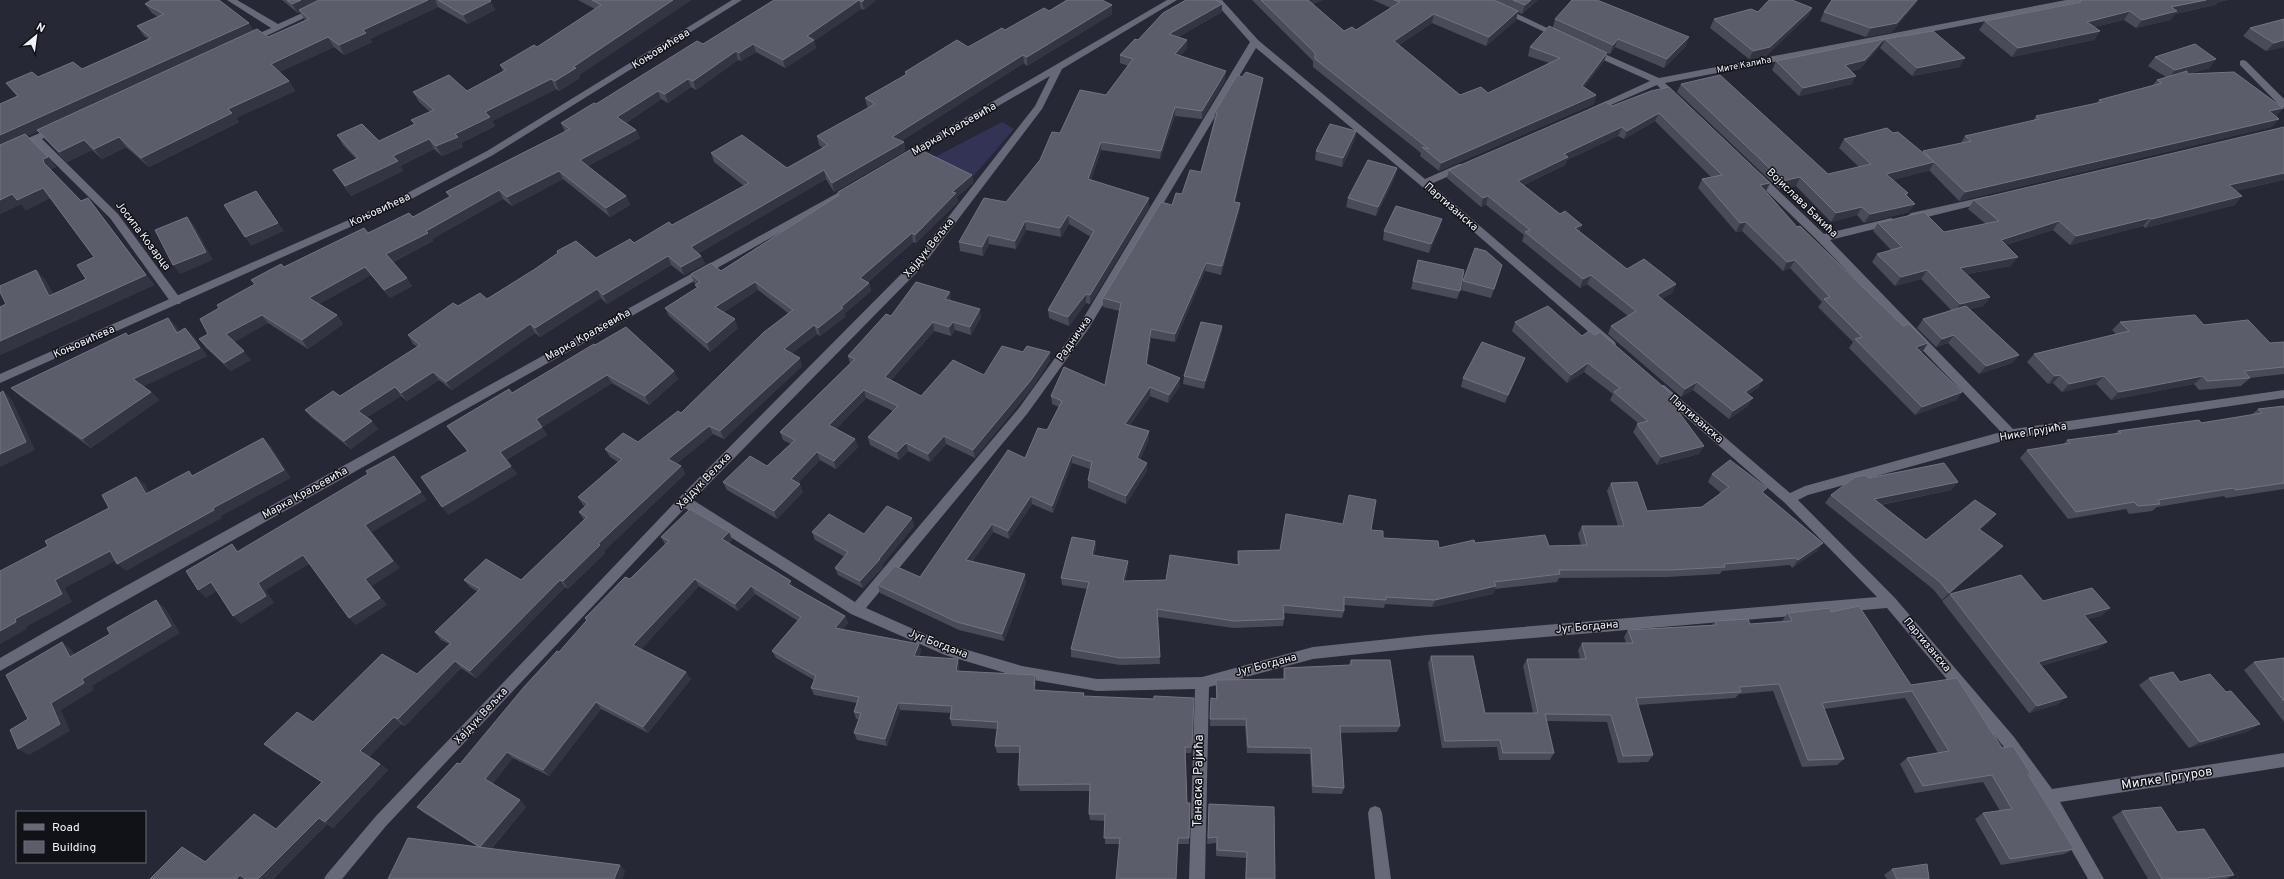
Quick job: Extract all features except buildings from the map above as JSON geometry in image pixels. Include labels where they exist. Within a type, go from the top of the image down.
[{"type":"street","points":[[231,0],[278,28]]},
{"type":"street","points":[[242,44],[338,0]]},
{"type":"street","name":"Коњовићева","points":[[0,379],[391,205],[448,176],[497,149],[738,0]]},
{"type":"street","name":"Марка Краљевића","points":[[896,162],[1058,69],[1173,0]]},
{"type":"street","name":"Партизанска","points":[[1217,0],[1255,42],[1424,184],[1622,354]]},
{"type":"street","points":[[1481,0],[1658,81],[1685,108]]},
{"type":"street","name":"Мите Калића","points":[[1587,112],[1658,81],[2080,0]]},
{"type":"street","name":"Радничка","points":[[856,610],[1022,411],[1084,325],[1255,42]]},
{"type":"street","points":[[2243,63],[2284,104]]},
{"type":"street","name":"Хајдук Вељка","points":[[332,879],[381,822],[684,501],[918,264],[1039,107],[1058,69]]},
{"type":"street","points":[[0,154],[63,125]]},
{"type":"street","name":"Јосипа Козарца","points":[[35,138],[114,216],[176,301]]},
{"type":"street","points":[[1424,184],[1473,162]]},
{"type":"street","name":"Војислава Бакића","points":[[1751,171],[1822,238],[2010,434]]},
{"type":"street","name":"Марка Краљевића","points":[[0,665],[122,594],[862,182]]},
{"type":"street","points":[[1822,238],[1999,196]]},
{"type":"street","name":"Партизанска","points":[[1652,380],[1789,499],[1890,602],[2009,742],[2049,797],[2096,879]]},
{"type":"street","name":"Нике Грујића","points":[[1789,499],[1805,491],[2010,434],[2284,394]]},
{"type":"street","name":"Југ Богдана","points":[[684,501],[856,610],[945,649],[1022,672],[1097,685],[1202,683],[1313,653],[1435,640],[1890,602]]},
{"type":"street","name":"Танаска Рајића","points":[[1197,879],[1202,683]]},
{"type":"street","name":"Милке Гргуров","points":[[2049,797],[2284,760]]},
{"type":"street","points":[[1375,813],[1383,879]]},
{"type":"shaded area","points":[[1002,122],[1014,129],[969,181],[935,157]]}]
